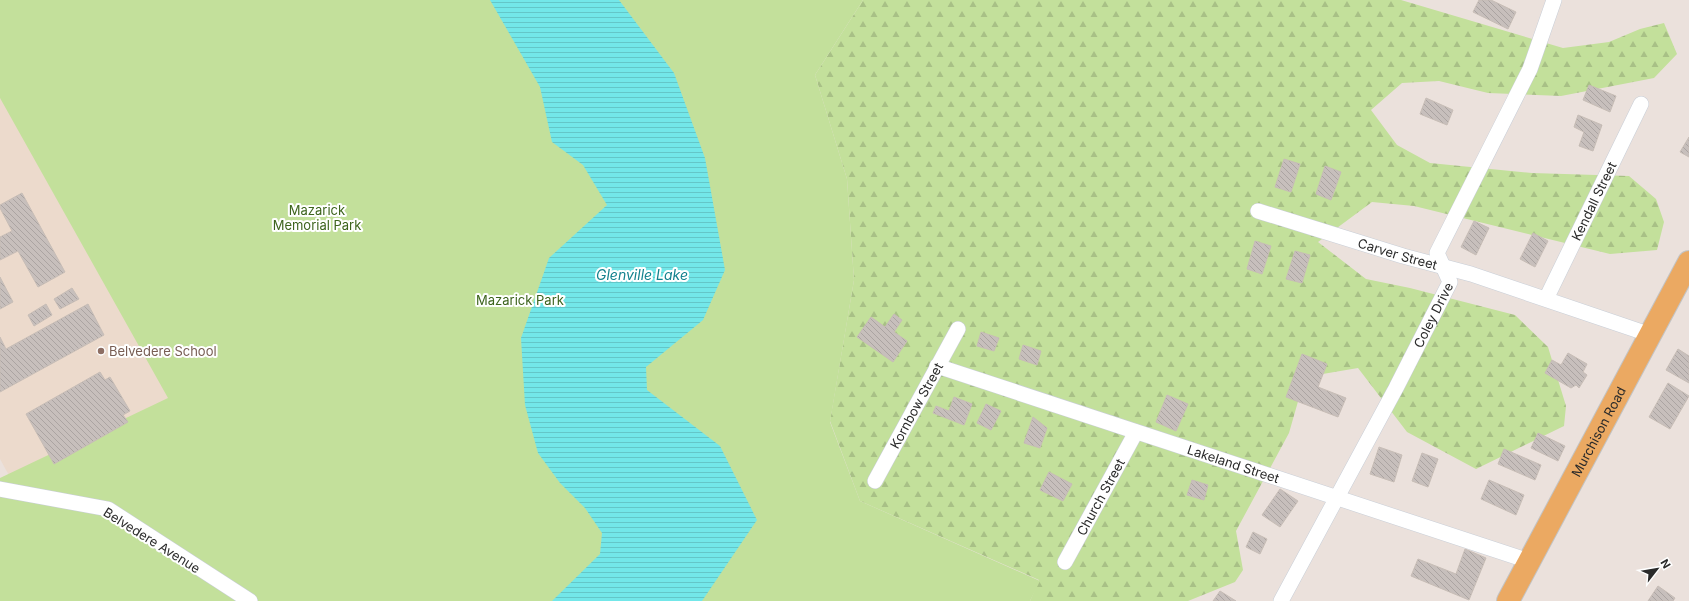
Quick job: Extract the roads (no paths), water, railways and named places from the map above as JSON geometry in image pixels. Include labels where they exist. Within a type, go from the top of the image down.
[{"type":"main road","name":"Murchison Road","points":[[1508,601],[1689,262]]},
{"type":"street","name":"Coley Drive","points":[[1281,601],[1396,388],[1450,282],[1437,253],[1530,69],[1554,0]]},
{"type":"street","name":"Kendall Street","points":[[1546,299],[1641,104]]},
{"type":"street","name":"Carver Street","points":[[1258,212],[1471,274],[1651,335]]},
{"type":"street","name":"Kornbow Street","points":[[875,481],[958,329]]},
{"type":"street","name":"Lakeland Street","points":[[937,366],[1529,561]]},
{"type":"street","name":"Church Street","points":[[1065,562],[1136,432]]},
{"type":"street","name":"Belvedere Avenue","points":[[0,489],[108,509],[250,601]]},
{"type":"water","name":"Glenville Lake","points":[[490,0],[619,0],[674,73],[705,158],[725,270],[703,320],[646,367],[647,390],[720,446],[757,520],[702,601],[552,601],[600,554],[602,533],[585,508],[560,483],[538,453],[525,405],[521,338],[549,258],[607,205],[583,165],[552,142],[540,87]]},
{"type":"place","name":"Belvedere School","points":[[101,351]]},
{"type":"park label","name":"Mazarick Memorial Park","points":[[317,218]]},
{"type":"park label","name":"Mazarick Park","points":[[520,300]]}]
